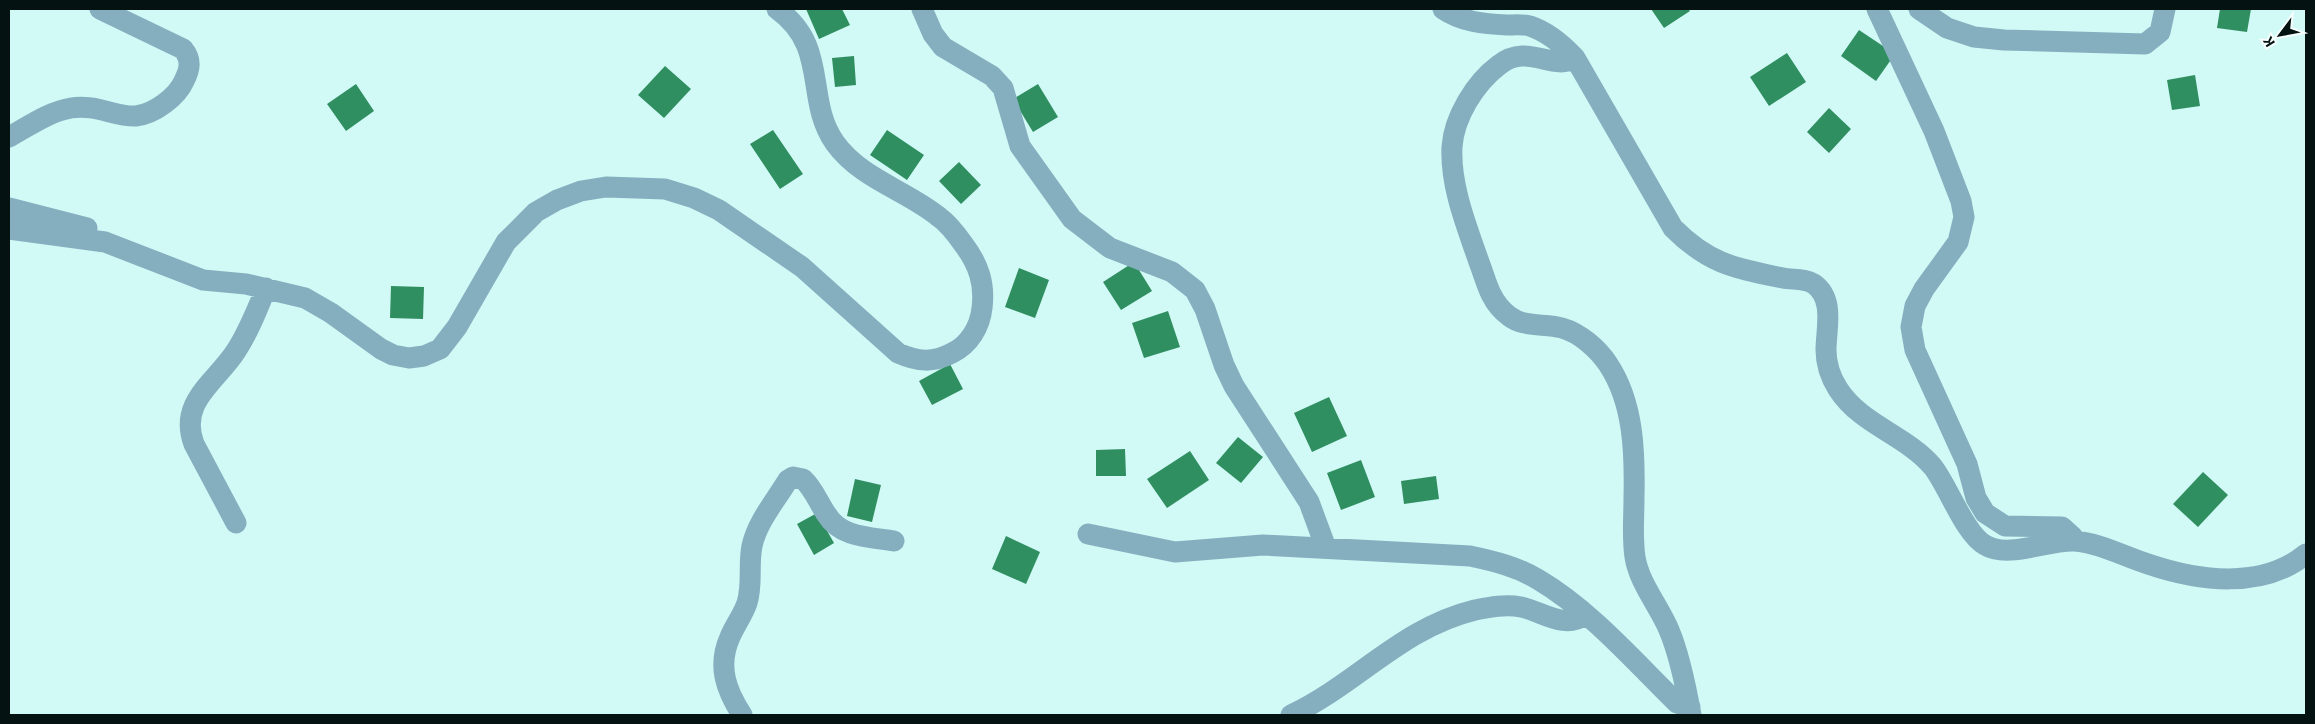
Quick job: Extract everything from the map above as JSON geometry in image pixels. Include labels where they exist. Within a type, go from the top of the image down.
[{"type":"street","points":[[9,137],[44,117],[70,108],[90,106],[135,116],[146,113],[166,102],[182,85],[190,66],[189,57],[183,49],[100,9]]},
{"type":"street","points":[[9,229],[105,242],[202,280],[246,284],[305,298],[331,313],[381,349],[393,355],[409,358],[424,356],[440,349],[456,327],[506,242],[536,212],[557,200],[581,191],[606,186],[665,190],[694,198],[719,210],[802,267],[898,354],[913,360],[941,359],[955,352],[975,331],[981,316],[982,282],[978,266],[953,229],[939,216],[860,169],[844,155],[833,140],[825,122],[808,45],[801,31],[790,18],[777,9]]},
{"type":"street","points":[[922,9],[933,34],[943,47],[992,76],[1003,88],[1020,146],[1060,205],[1072,219],[1085,231],[1110,248],[1172,272],[1195,290],[1205,309],[1224,365],[1234,386],[1309,502],[1326,548]]},
{"type":"street","points":[[1443,9],[1464,20],[1484,24],[1529,26],[1546,33],[1561,44],[1575,58],[1656,202],[1673,228],[1709,258],[1734,268],[1790,279],[1802,279],[1814,284],[1823,293],[1828,306],[1826,352],[1829,370],[1837,388],[1848,403],[1862,416],[1912,447],[1931,466],[1948,488],[1973,537],[1986,546],[2000,551],[2055,541],[2096,544],[2149,565],[2196,576],[2227,580],[2254,577],[2278,570],[2306,554]]},
{"type":"street","points":[[1877,9],[1934,131],[1961,200],[1964,217],[1958,242],[1924,289],[1915,306],[1911,327],[1914,350],[1966,464],[1976,498],[1985,513],[2005,526],[2062,527],[2075,542]]},
{"type":"street","points":[[1919,9],[1947,28],[1974,37],[2004,40],[2145,44],[2160,32],[2165,9]]},
{"type":"street","points":[[1575,58],[1570,61],[1557,62],[1541,57],[1520,56],[1501,63],[1489,73],[1465,105],[1455,128],[1452,148],[1454,172],[1460,202],[1490,293],[1499,306],[1510,317],[1520,322],[1562,328],[1580,337],[1595,348],[1608,364],[1618,384],[1634,436],[1632,538],[1636,561],[1670,630],[1690,711]]},
{"type":"street","points":[[9,208],[98,230],[105,242]]},
{"type":"street","points":[[236,523],[194,444],[191,435],[190,416],[196,401],[235,353],[245,336],[266,288]]},
{"type":"street","points":[[742,715],[727,689],[724,659],[730,636],[746,604],[751,586],[750,559],[757,531],[788,480],[793,477],[804,479],[827,517],[838,528],[856,535],[894,541]]},
{"type":"street","points":[[1088,534],[1175,552],[1263,544],[1470,556],[1503,563],[1539,580],[1585,615],[1677,703],[1690,711]]},
{"type":"street","points":[[1291,715],[1314,703],[1397,644],[1452,618],[1472,611],[1500,606],[1521,607],[1570,622],[1585,615]]},
{"type":"building","points":[[806,9],[842,9],[850,25],[819,39]]},
{"type":"building","points":[[1651,9],[1688,9],[1690,11],[1664,28]]},
{"type":"building","points":[[2220,9],[2251,9],[2247,32],[2217,28]]},
{"type":"building","points":[[1859,30],[1895,54],[1876,81],[1841,56]]},
{"type":"building","points":[[1787,53],[1806,82],[1769,106],[1750,77]]},
{"type":"building","points":[[854,56],[856,85],[835,87],[832,58]]},
{"type":"building","points":[[665,66],[691,89],[664,118],[638,95]]},
{"type":"building","points":[[2195,75],[2200,106],[2172,110],[2167,80]]},
{"type":"building","points":[[356,84],[374,111],[346,131],[327,104]]},
{"type":"building","points":[[1038,84],[1058,117],[1033,132],[1013,99]]},
{"type":"building","points":[[1829,108],[1851,129],[1829,153],[1807,132]]},
{"type":"building","points":[[773,130],[803,174],[780,189],[750,144]]},
{"type":"building","points":[[887,130],[924,155],[907,180],[870,155]]},
{"type":"building","points":[[959,162],[981,185],[961,204],[939,181]]},
{"type":"building","points":[[1134,262],[1152,291],[1121,310],[1103,282]]},
{"type":"building","points":[[1019,268],[1049,280],[1035,318],[1005,307]]},
{"type":"building","points":[[391,286],[424,287],[423,319],[390,318]]},
{"type":"building","points":[[1168,311],[1180,347],[1144,358],[1132,323]]},
{"type":"building","points":[[950,364],[963,389],[932,405],[919,381]]},
{"type":"building","points":[[1329,397],[1347,436],[1312,452],[1294,413]]},
{"type":"building","points":[[1238,437],[1263,457],[1241,483],[1216,463]]},
{"type":"building","points":[[1125,449],[1126,476],[1096,476],[1096,450]]},
{"type":"building","points":[[1190,451],[1209,480],[1167,508],[1147,479]]},
{"type":"building","points":[[1361,460],[1375,497],[1341,510],[1327,473]]},
{"type":"building","points":[[2203,472],[2228,495],[2198,527],[2173,504]]},
{"type":"building","points":[[1436,476],[1439,499],[1404,504],[1401,481]]},
{"type":"building","points":[[855,479],[881,485],[872,522],[847,516]]},
{"type":"building","points":[[817,513],[834,543],[814,555],[797,524]]},
{"type":"building","points":[[1006,536],[1040,552],[1026,584],[992,569]]}]
